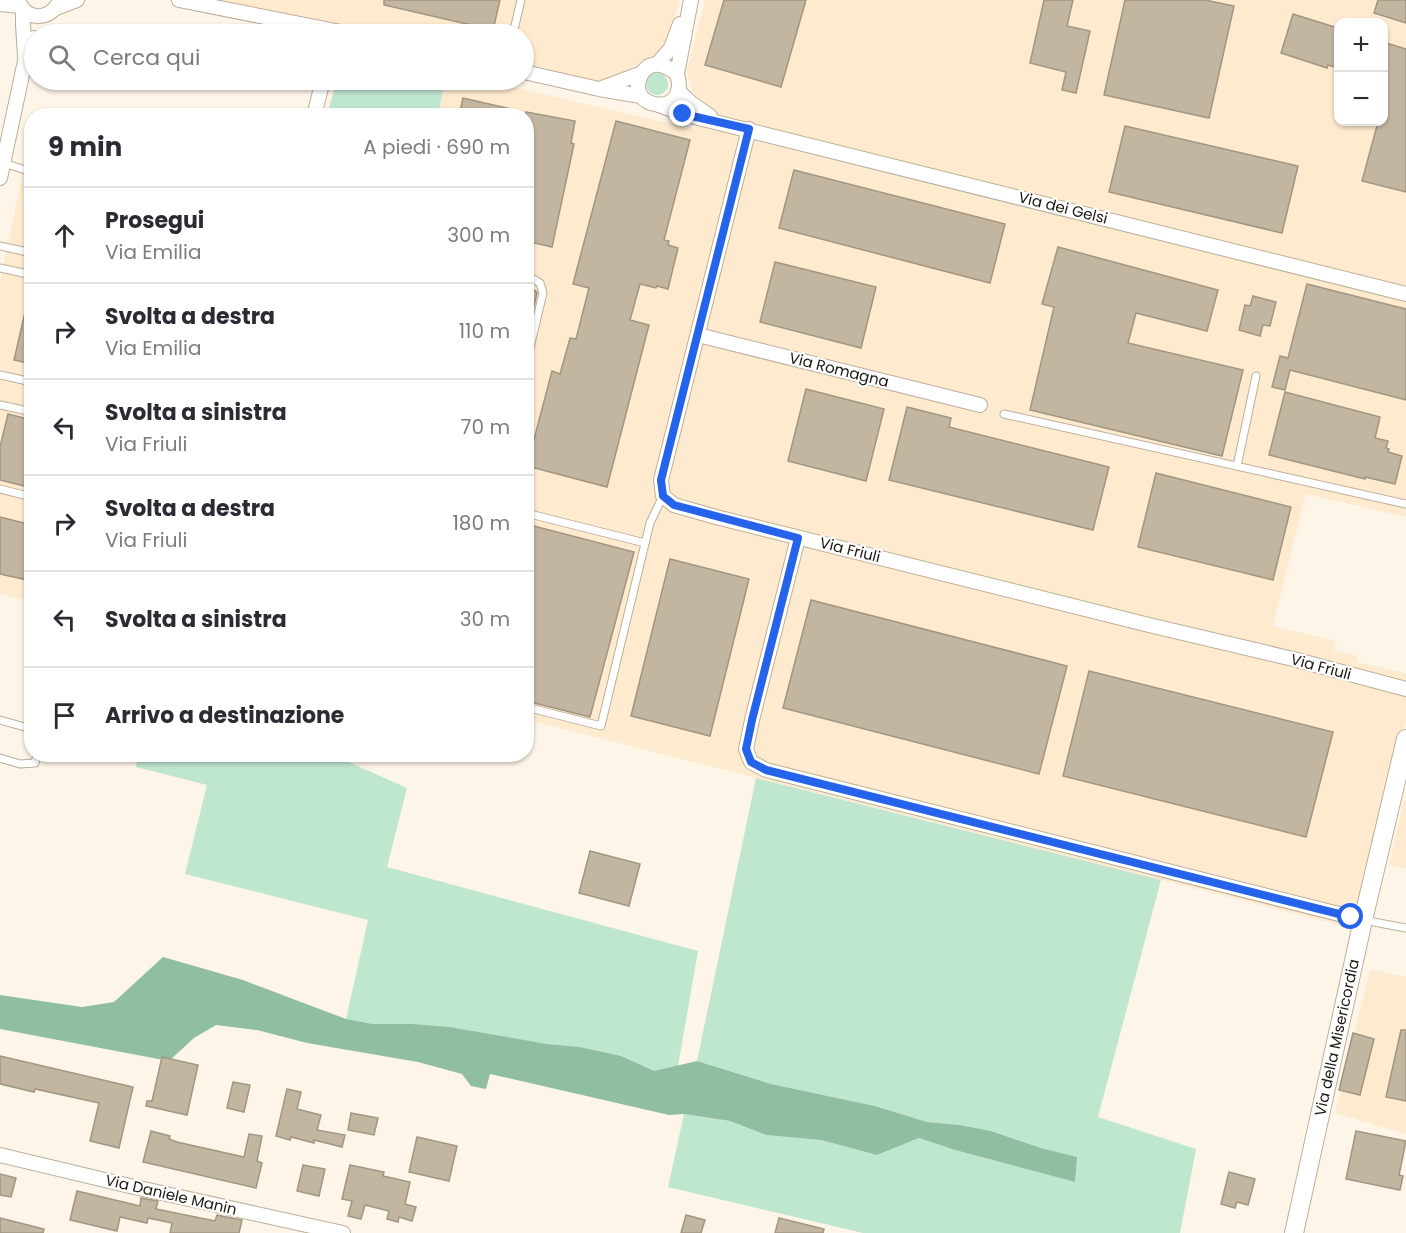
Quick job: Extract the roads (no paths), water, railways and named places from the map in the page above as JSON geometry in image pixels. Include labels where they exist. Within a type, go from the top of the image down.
[{"type":"street","points":[[0,4],[20,6],[35,16],[77,0]]},
{"type":"street","points":[[179,0],[292,24]]},
{"type":"street","points":[[657,64],[671,48],[691,0]]},
{"type":"street","points":[[534,74],[641,96],[649,103],[667,104],[674,98],[680,83],[677,74],[691,0]]},
{"type":"street","points":[[20,6],[24,49]]},
{"type":"street","points":[[40,24],[54,8]]},
{"type":"street","points":[[599,89],[642,73],[648,67],[657,64],[668,66],[677,74]]},
{"type":"street","points":[[0,178],[24,66]]},
{"type":"street","points":[[641,96],[638,84],[642,73]]},
{"type":"street","points":[[316,108],[320,90]]},
{"type":"street","points":[[678,91],[691,103],[720,122]]},
{"type":"street","name":"Via dei Gelsi","points":[[659,105],[683,114],[1406,294]]},
{"type":"street","points":[[663,496],[661,480],[749,129]]},
{"type":"street","name":"Via Romagna","points":[[698,335],[980,405]]},
{"type":"street","name":"Via Friuli","points":[[663,496],[674,505],[798,538],[1293,659],[1406,689]]},
{"type":"street","points":[[798,538],[746,749],[751,762],[766,770],[1363,920]]},
{"type":"street","name":"Via della Misericordia","points":[[1294,1233],[1363,920],[1406,740]]},
{"type":"street","name":"Via Daniele Manin","points":[[0,1155],[334,1232]]},
{"type":"lane","points":[[515,24],[521,0]]},
{"type":"lane","points":[[3,163],[24,170]]},
{"type":"lane","points":[[0,246],[24,251]]},
{"type":"lane","points":[[0,268],[24,273]]},
{"type":"lane","points":[[534,280],[540,283],[543,293],[534,331]]},
{"type":"lane","points":[[0,375],[24,380]]},
{"type":"lane","points":[[1237,466],[1256,376]]},
{"type":"lane","points":[[0,405],[24,410]]},
{"type":"lane","points":[[1004,414],[1406,504]]},
{"type":"lane","points":[[0,489],[24,496]]},
{"type":"lane","points":[[534,708],[601,726],[650,523],[663,496]]},
{"type":"lane","points":[[534,515],[645,543]]},
{"type":"lane","points":[[0,720],[24,727]]},
{"type":"lane","points":[[0,758],[20,764],[35,762]]},
{"type":"lane","points":[[1363,920],[1406,928]]}]
